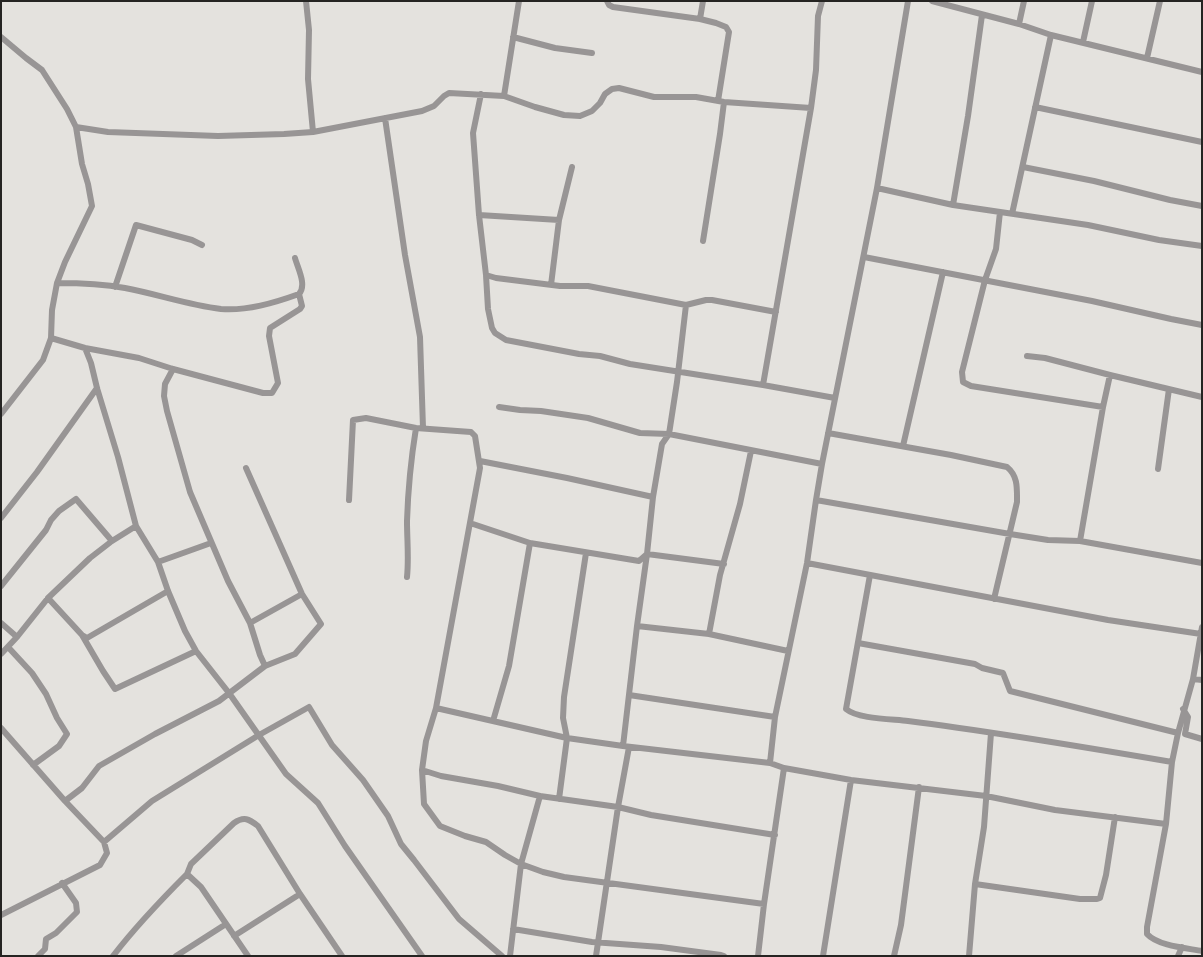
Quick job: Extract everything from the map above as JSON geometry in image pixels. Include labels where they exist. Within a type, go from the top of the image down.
[{"type":"street","points":[[306,1],[309,30],[308,79],[313,132]]},
{"type":"street","points":[[504,96],[519,1]]},
{"type":"street","points":[[607,1],[609,5],[613,7],[700,19],[716,23],[726,27],[729,32],[721,101],[720,134],[702,241]]},
{"type":"street","points":[[700,19],[703,1]]},
{"type":"street","points":[[763,385],[811,108],[816,70],[818,16],[822,1]]},
{"type":"street","points":[[770,763],[775,716],[807,563],[822,464],[877,188],[908,1]]},
{"type":"street","points":[[932,1],[955,4],[982,15],[1019,24],[1051,35],[1202,72]]},
{"type":"street","points":[[1019,24],[1024,1]]},
{"type":"street","points":[[1083,42],[1092,1]]},
{"type":"street","points":[[1147,58],[1160,1]]},
{"type":"street","points":[[954,205],[982,15]]},
{"type":"street","points":[[1012,214],[1051,35]]},
{"type":"street","points":[[1,37],[42,70],[67,109],[76,127],[82,164],[88,184],[92,206],[65,262],[57,283],[52,310],[51,338],[43,360],[1,414]]},
{"type":"street","points":[[513,37],[555,48],[592,53]]},
{"type":"street","points":[[76,127],[108,132],[218,136],[313,132],[357,122],[422,111],[434,106],[449,93],[504,96],[534,107],[580,116],[592,112],[600,103],[605,94],[612,89],[618,88],[654,96],[696,97],[721,101],[811,108]]},
{"type":"street","points":[[481,94],[473,133],[488,309],[492,328],[495,333],[506,340],[580,354],[600,356],[630,364],[835,398]]},
{"type":"street","points":[[1035,107],[1202,142]]},
{"type":"street","points":[[385,118],[405,255],[420,337],[423,428]]},
{"type":"street","points":[[551,285],[559,220],[572,167]]},
{"type":"street","points":[[1023,167],[1094,181],[1170,200],[1202,206]]},
{"type":"street","points":[[877,188],[954,205],[1088,225],[1159,240],[1202,246]]},
{"type":"street","points":[[1000,212],[996,249],[985,280],[962,372],[963,382],[971,386],[1103,407]]},
{"type":"street","points":[[479,216],[559,220]]},
{"type":"street","points":[[115,287],[136,225],[192,240],[202,245]]},
{"type":"street","points":[[864,257],[985,280],[1202,325]]},
{"type":"street","points":[[57,283],[115,287],[221,309],[251,308],[298,294],[302,290],[302,284],[295,258]]},
{"type":"street","points":[[903,446],[943,272]]},
{"type":"street","points":[[486,275],[496,278],[551,285],[588,286],[686,305],[712,300],[776,312]]},
{"type":"street","points":[[51,338],[85,348],[139,358],[173,369],[263,393],[272,393],[278,383],[268,336],[270,328],[300,309],[302,306],[298,294]]},
{"type":"street","points":[[596,956],[608,883],[626,746],[629,695],[653,497],[662,444],[669,434],[686,305]]},
{"type":"street","points":[[85,348],[91,363],[96,388],[118,457],[136,526],[158,562],[168,591],[185,631],[196,651],[229,693],[286,774],[318,803],[345,846],[422,956]]},
{"type":"street","points":[[1027,356],[1045,358],[1110,376],[1202,397]]},
{"type":"street","points":[[173,369],[165,384],[164,396],[190,492],[228,581],[250,623],[265,666]]},
{"type":"street","points":[[1080,541],[1103,407],[1110,376]]},
{"type":"street","points":[[1,518],[37,472],[96,388]]},
{"type":"street","points":[[1158,469],[1169,389]]},
{"type":"street","points":[[499,407],[588,418],[640,433],[669,434],[822,464]]},
{"type":"street","points":[[349,500],[353,420],[366,418],[416,428],[471,432],[475,436],[480,468],[436,708],[426,741],[422,770],[424,804],[440,826],[465,836],[486,842],[521,864],[543,872],[564,877],[764,904]]},
{"type":"street","points":[[407,577],[409,562],[407,521],[409,485],[416,428]]},
{"type":"street","points":[[828,433],[951,455],[1007,467],[1013,472],[1017,486],[1017,502],[994,599]]},
{"type":"street","points":[[709,634],[720,575],[740,504],[751,451]]},
{"type":"street","points":[[480,461],[653,497]]},
{"type":"street","points":[[65,801],[82,788],[99,766],[155,734],[219,701],[265,666],[295,654],[321,624],[302,594],[246,468]]},
{"type":"street","points":[[1,586],[46,530],[55,515],[76,499],[112,540]]},
{"type":"street","points":[[816,500],[1010,534],[1048,540],[1080,541],[1202,563]]},
{"type":"street","points":[[470,523],[530,543],[586,553],[639,561],[647,554],[724,564]]},
{"type":"street","points":[[1,654],[17,637],[48,598],[90,558],[112,540],[136,526]]},
{"type":"street","points":[[158,562],[211,543]]},
{"type":"street","points":[[493,721],[509,666],[530,543]]},
{"type":"street","points":[[559,799],[567,738],[563,718],[564,697],[586,553]]},
{"type":"street","points":[[807,563],[1108,620],[1201,630],[1193,679],[1183,709],[1172,762],[1166,824],[1147,934],[1151,938],[1161,942],[1202,951]]},
{"type":"street","points":[[870,575],[846,709],[851,713],[862,716],[933,724],[1172,762]]},
{"type":"street","points":[[82,635],[86,638],[168,591]]},
{"type":"street","points":[[250,623],[302,594]]},
{"type":"street","points":[[48,598],[82,635],[115,689],[196,651]]},
{"type":"street","points":[[1,623],[17,637]]},
{"type":"street","points":[[637,626],[709,634],[788,651]]},
{"type":"street","points":[[858,643],[975,664],[982,668],[1003,673],[1010,692],[1178,733]]},
{"type":"street","points":[[8,647],[32,673],[46,694],[57,718],[67,734],[59,746],[33,765]]},
{"type":"street","points":[[1193,679],[1202,680]]},
{"type":"street","points":[[629,695],[775,716]]},
{"type":"street","points":[[104,842],[152,802],[259,735],[309,707],[332,745],[363,780],[388,816],[401,844],[418,866],[460,919],[502,956]]},
{"type":"street","points":[[436,708],[567,738],[770,763],[784,768],[851,780],[986,796],[1055,810],[1166,824]]},
{"type":"street","points":[[1183,709],[1188,717],[1185,734],[1202,739]]},
{"type":"street","points":[[1,728],[65,801],[104,842],[107,853],[100,865],[1,915]]},
{"type":"street","points":[[968,956],[975,884],[984,827],[991,733]]},
{"type":"street","points":[[758,956],[784,768]]},
{"type":"street","points":[[422,770],[441,776],[498,786],[540,796],[618,807],[651,815],[775,835]]},
{"type":"street","points":[[823,956],[851,780]]},
{"type":"street","points":[[894,956],[901,925],[919,787]]},
{"type":"street","points":[[510,956],[521,864],[540,796]]},
{"type":"street","points":[[975,884],[1080,899],[1100,898],[1106,876],[1115,817]]},
{"type":"street","points":[[112,956],[129,934],[152,909],[188,874],[191,864],[234,823],[245,818],[258,826],[300,894],[342,956]]},
{"type":"street","points":[[188,874],[201,887],[248,956]]},
{"type":"street","points":[[38,956],[45,948],[46,939],[56,933],[77,912],[76,903],[62,883]]},
{"type":"street","points":[[234,936],[300,894]]},
{"type":"street","points":[[176,956],[226,924]]},
{"type":"street","points":[[513,929],[599,942],[661,947],[721,954],[724,956]]},
{"type":"street","points":[[1178,956],[1182,947]]}]
